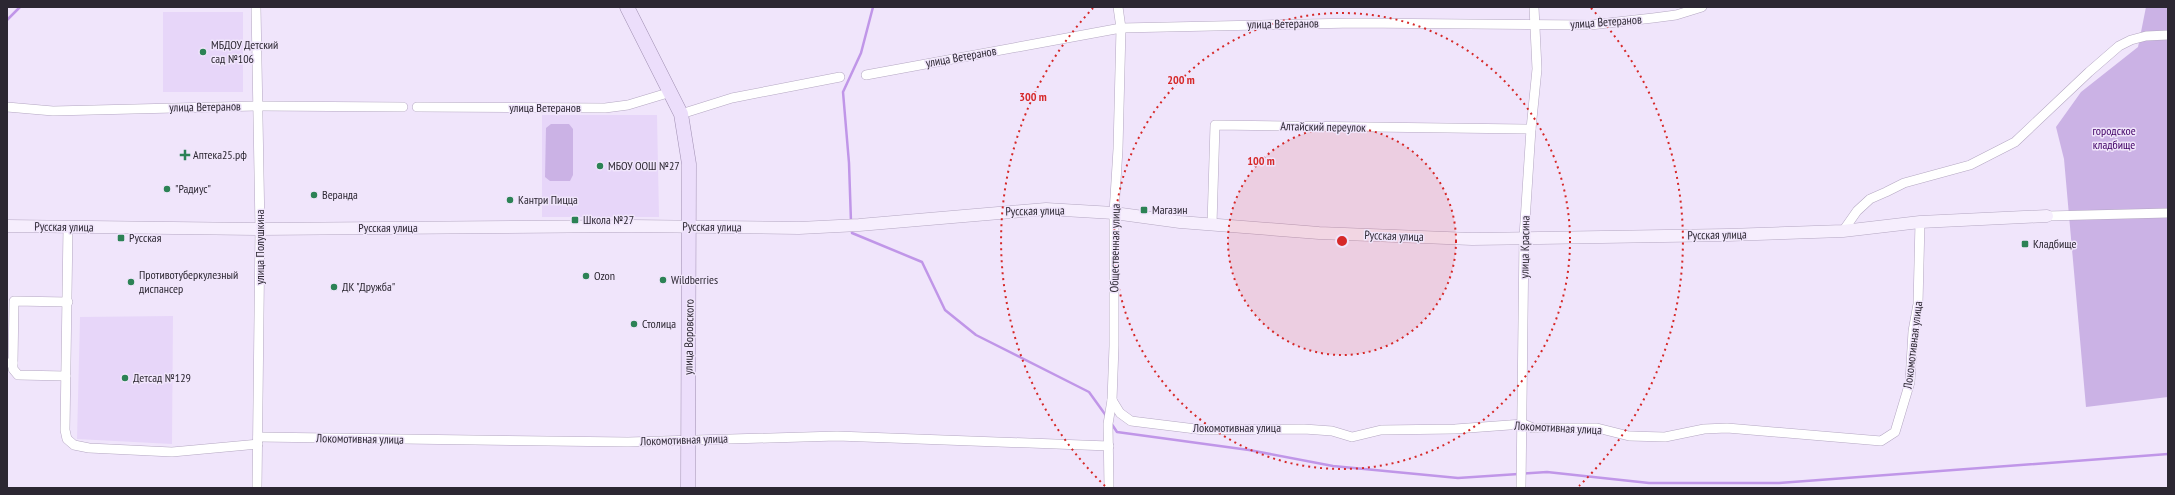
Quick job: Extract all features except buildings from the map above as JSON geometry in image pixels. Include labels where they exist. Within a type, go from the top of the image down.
[{"type":"main road","name":"улица Воровского","points":[[627,7],[681,114],[689,164],[688,488]]},
{"type":"street","name":"улица Полушкина","points":[[256,7],[260,229],[257,488]]},
{"type":"street","name":"Общественная улица","points":[[1109,488],[1108,424],[1112,400],[1114,213],[1118,149],[1121,28],[1118,7]]},
{"type":"street","name":"улица Красина","points":[[1521,488],[1523,424],[1524,237],[1531,129],[1537,69],[1534,7]]},
{"type":"street","name":"улица Ветеранов","points":[[866,75],[1121,28],[1355,23],[1590,25],[1676,15],[1702,7]]},
{"type":"street","points":[[1843,230],[1857,211],[1870,200],[1904,183],[1970,165],[2014,142],[2089,72],[2120,46],[2131,40],[2146,36],[2168,35]]},
{"type":"street","points":[[681,114],[732,98],[840,78]]},
{"type":"street","name":"улица Ветеранов","points":[[417,107],[605,108],[628,105],[671,92]]},
{"type":"street","name":"улица Ветеранов","points":[[7,107],[53,111],[258,106],[403,107]]},
{"type":"street","name":"Алтайский переулок","points":[[1212,224],[1214,125],[1531,129]]},
{"type":"street","name":"Русская улица","points":[[7,226],[260,229],[690,226],[799,228],[852,226],[1039,210],[1114,213],[1212,224],[1343,234],[1472,239],[1727,235],[1843,230],[1920,222],[2046,216],[2168,213]]},
{"type":"street","name":"Локомотивная улица","points":[[1112,400],[1120,413],[1131,421],[1204,430],[1304,428],[1332,431],[1352,436],[1381,430],[1455,429],[1523,424],[1533,428],[1597,428],[1629,436],[1665,438],[1704,429],[1727,428],[1881,441],[1895,432],[1910,382],[1913,332],[1918,304],[1920,222]]},
{"type":"street","points":[[68,227],[68,302],[66,376],[18,375],[10,363],[14,301],[68,302]]},
{"type":"street","name":"Локомотивная улица","points":[[66,376],[67,439],[74,445],[89,448],[172,452],[258,441],[622,442],[837,436],[1109,446]]},
{"type":"shaded area","name":"МБДОУ Детский сад №106","points":[[163,12],[243,12],[243,92],[163,92]]},
{"type":"shaded area","name":"МБОУ ООШ №27","points":[[542,115],[657,115],[659,217],[542,217]]},
{"type":"shaded area","name":"Детсад №129","points":[[173,316],[172,444],[77,439],[80,317]]},
{"type":"green space","name":"городское кладбище","points":[[2146,7],[2168,7],[2168,397],[2086,407],[2064,159],[2056,127],[2081,92],[2138,47]]},
{"type":"green space","points":[[551,124],[569,124],[573,129],[573,175],[570,181],[550,181],[545,177],[546,128]]},
{"type":"waterway","points":[[7,20],[20,7]]},
{"type":"waterway","points":[[851,222],[849,163],[843,92],[861,53],[873,7]]},
{"type":"waterway","points":[[852,229],[852,233],[922,262],[945,310],[976,335],[1089,392],[1107,417]]},
{"type":"waterway","points":[[1111,423],[1117,432],[1249,450],[1333,466],[1458,478],[1547,472],[1649,483],[1779,483],[2168,454]]},
{"type":"place","name":"МБДОУ Детский сад №106","points":[[203,52]]},
{"type":"place","name":"Аптека25.рф","points":[[185,155]]},
{"type":"place","name":"МБОУ ООШ №27","points":[[600,166]]},
{"type":"place","name":"\"Радиус\"","points":[[167,189]]},
{"type":"place","name":"Веранда","points":[[314,195]]},
{"type":"place","name":"Кантри Пицца","points":[[510,200]]},
{"type":"place","name":"Магазин","points":[[1144,210]]},
{"type":"place","name":"Школа №27","points":[[575,220]]},
{"type":"place","name":"Русская","points":[[121,238]]},
{"type":"place","name":"Кладбище","points":[[2025,244]]},
{"type":"place","name":"Ozon","points":[[586,276]]},
{"type":"place","name":"Wildberries","points":[[663,280]]},
{"type":"place","name":"Противотуберкулезный диспансер","points":[[131,282]]},
{"type":"place","name":"ДК \"Дружба\"","points":[[334,287]]},
{"type":"place","name":"Столица","points":[[634,324]]},
{"type":"place","name":"Детсад №129","points":[[125,378]]}]
